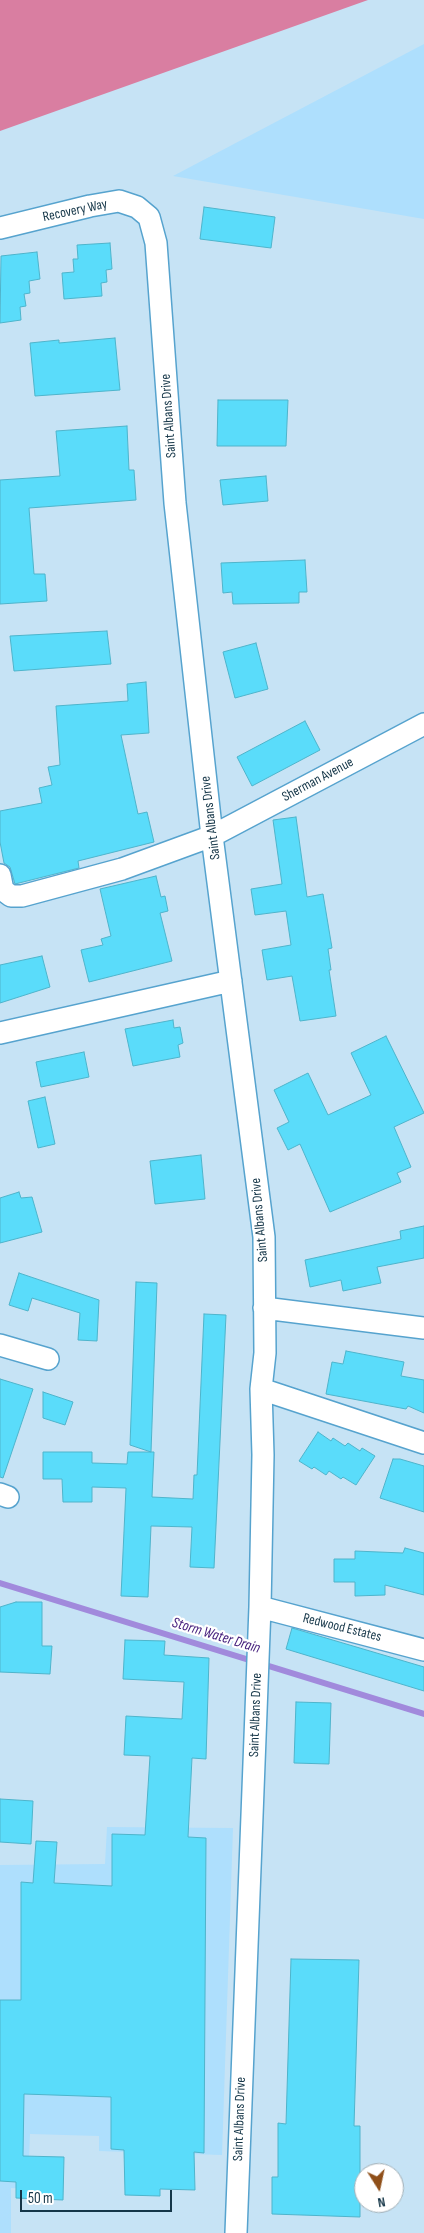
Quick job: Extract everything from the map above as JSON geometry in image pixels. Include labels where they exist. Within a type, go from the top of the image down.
[{"type":"street","name":"Recovery Way","points":[[0,228],[90,206],[119,201],[137,207],[149,217],[156,243]]},
{"type":"street","name":"Saint Albans Drive","points":[[156,243],[174,503],[212,836],[225,923],[264,1237],[265,1353],[261,1389],[263,1456],[260,1607],[236,2233]]},
{"type":"street","name":"Sherman Avenue","points":[[0,875],[3,890],[10,896],[22,896],[122,869],[212,836],[424,724]]},
{"type":"street","points":[[0,1034],[231,981]]},
{"type":"street","points":[[264,1308],[424,1328]]},
{"type":"street","points":[[0,1345],[48,1359]]},
{"type":"street","points":[[261,1389],[424,1443]]},
{"type":"street","name":"Redwood Estates","points":[[260,1607],[424,1650]]},
{"type":"shaded area","points":[[0,0],[368,0],[0,131]]},
{"type":"shaded area","points":[[424,44],[424,219],[173,176]]},
{"type":"shaded area","points":[[107,1827],[233,1828],[222,2155],[99,2151],[99,2136],[30,2134],[28,2189],[11,2188],[11,2233],[0,2233],[0,1865],[105,1864]]},
{"type":"building","points":[[204,207],[275,217],[271,248],[200,239]]},
{"type":"building","points":[[110,243],[112,269],[106,270],[107,282],[101,283],[102,296],[64,299],[62,273],[74,272],[73,259],[78,259],[77,245]]},
{"type":"building","points":[[37,252],[40,279],[29,281],[30,293],[24,294],[26,306],[20,307],[21,320],[0,323],[1,256]]},
{"type":"building","points":[[115,338],[120,390],[35,396],[30,343],[59,340],[59,343]]},
{"type":"building","points":[[218,400],[288,400],[286,446],[217,446]]},
{"type":"building","points":[[127,426],[129,470],[134,470],[136,500],[29,508],[34,574],[45,574],[47,601],[0,604],[0,480],[60,476],[56,431]]},
{"type":"building","points":[[266,476],[268,501],[223,505],[220,480]]},
{"type":"building","points":[[305,560],[307,592],[299,592],[299,603],[233,604],[232,592],[223,593],[221,563]]},
{"type":"building","points":[[107,631],[111,664],[14,671],[10,636]]},
{"type":"building","points":[[256,643],[268,689],[235,698],[223,652]]},
{"type":"building","points":[[146,682],[149,733],[121,735],[138,814],[147,812],[154,842],[78,861],[79,868],[15,884],[10,867],[4,863],[0,842],[0,811],[42,803],[39,788],[52,785],[48,767],[60,765],[56,706],[128,701],[127,684]]},
{"type":"building","points":[[305,721],[320,750],[252,786],[237,757]]},
{"type":"building","points":[[296,817],[307,897],[323,894],[332,948],[328,949],[331,970],[329,970],[336,1016],[300,1021],[292,976],[267,980],[262,950],[291,945],[286,911],[255,915],[251,889],[282,884],[273,820]]},
{"type":"building","points":[[156,876],[161,897],[165,896],[168,911],[160,913],[172,961],[89,982],[81,950],[103,945],[101,939],[111,936],[100,889]]},
{"type":"building","points":[[42,956],[50,987],[0,1003],[0,965]]},
{"type":"building","points":[[173,1020],[174,1028],[180,1027],[183,1043],[178,1045],[180,1057],[133,1066],[125,1029]]},
{"type":"building","points":[[386,1036],[424,1113],[394,1127],[411,1167],[397,1173],[401,1182],[330,1212],[300,1144],[288,1150],[277,1128],[289,1122],[274,1090],[308,1073],[328,1115],[371,1095],[351,1053]]},
{"type":"building","points":[[84,1052],[89,1077],[41,1087],[36,1062]]},
{"type":"building","points":[[45,1097],[55,1144],[38,1148],[28,1101]]},
{"type":"building","points":[[201,1155],[205,1199],[155,1204],[150,1161]]},
{"type":"building","points":[[19,1192],[21,1198],[32,1197],[42,1232],[0,1243],[0,1198]]},
{"type":"building","points":[[424,1226],[424,1258],[377,1267],[381,1283],[343,1291],[341,1280],[310,1287],[305,1260],[401,1239],[400,1231]]},
{"type":"building","points":[[19,1273],[99,1300],[97,1341],[78,1340],[80,1313],[32,1298],[28,1311],[9,1305]]},
{"type":"building","points":[[136,1282],[157,1283],[151,1452],[130,1445]]},
{"type":"building","points":[[204,1314],[226,1315],[214,1568],[190,1567],[192,1527],[151,1526],[148,1597],[121,1596],[126,1488],[92,1487],[92,1502],[63,1502],[62,1479],[43,1479],[43,1452],[92,1452],[92,1463],[127,1464],[128,1452],[154,1452],[152,1497],[193,1499],[194,1475],[197,1475]]},
{"type":"building","points":[[346,1351],[404,1362],[401,1376],[424,1380],[424,1413],[408,1406],[406,1409],[326,1394],[332,1362],[343,1364]]},
{"type":"building","points":[[0,1379],[33,1389],[3,1478],[0,1477]]},
{"type":"building","points":[[43,1392],[73,1402],[65,1425],[43,1418]]},
{"type":"building","points":[[318,1432],[331,1441],[333,1438],[345,1446],[348,1443],[360,1451],[362,1448],[375,1456],[356,1485],[343,1477],[341,1479],[329,1471],[326,1475],[314,1467],[312,1469],[299,1461]]},
{"type":"building","points":[[393,1459],[400,1459],[424,1466],[424,1512],[380,1498]]},
{"type":"building","points":[[405,1548],[424,1553],[424,1595],[385,1585],[385,1595],[355,1596],[355,1582],[334,1582],[334,1559],[355,1559],[355,1551],[403,1553]]},
{"type":"building","points":[[16,1602],[42,1602],[42,1646],[52,1646],[50,1674],[0,1672],[0,1607]]},
{"type":"building","points":[[292,1628],[424,1667],[424,1691],[286,1649]]},
{"type":"building","points":[[125,1640],[165,1641],[164,1655],[209,1658],[206,1759],[192,1758],[188,1837],[206,1838],[204,2153],[194,2152],[195,2190],[160,2189],[160,2196],[125,2195],[124,2150],[111,2149],[111,2097],[24,2094],[23,2156],[64,2157],[63,2200],[16,2198],[16,2182],[0,2181],[0,2000],[21,2000],[21,1882],[33,1883],[36,1841],[57,1842],[54,1883],[112,1886],[112,1834],[145,1835],[150,1756],[124,1755],[126,1716],[182,1719],[184,1682],[123,1679]]},
{"type":"building","points":[[296,1702],[331,1703],[329,1764],[294,1763]]},
{"type":"building","points":[[0,1799],[33,1801],[31,1844],[0,1842]]},
{"type":"building","points":[[291,1959],[359,1960],[354,2126],[360,2126],[360,2163],[354,2163],[354,2213],[360,2213],[360,2217],[272,2214],[272,2177],[278,2177],[278,2123],[286,2124]]},
{"type":"waterway","name":"Storm Water Drain","points":[[0,1583],[424,1714]]}]
